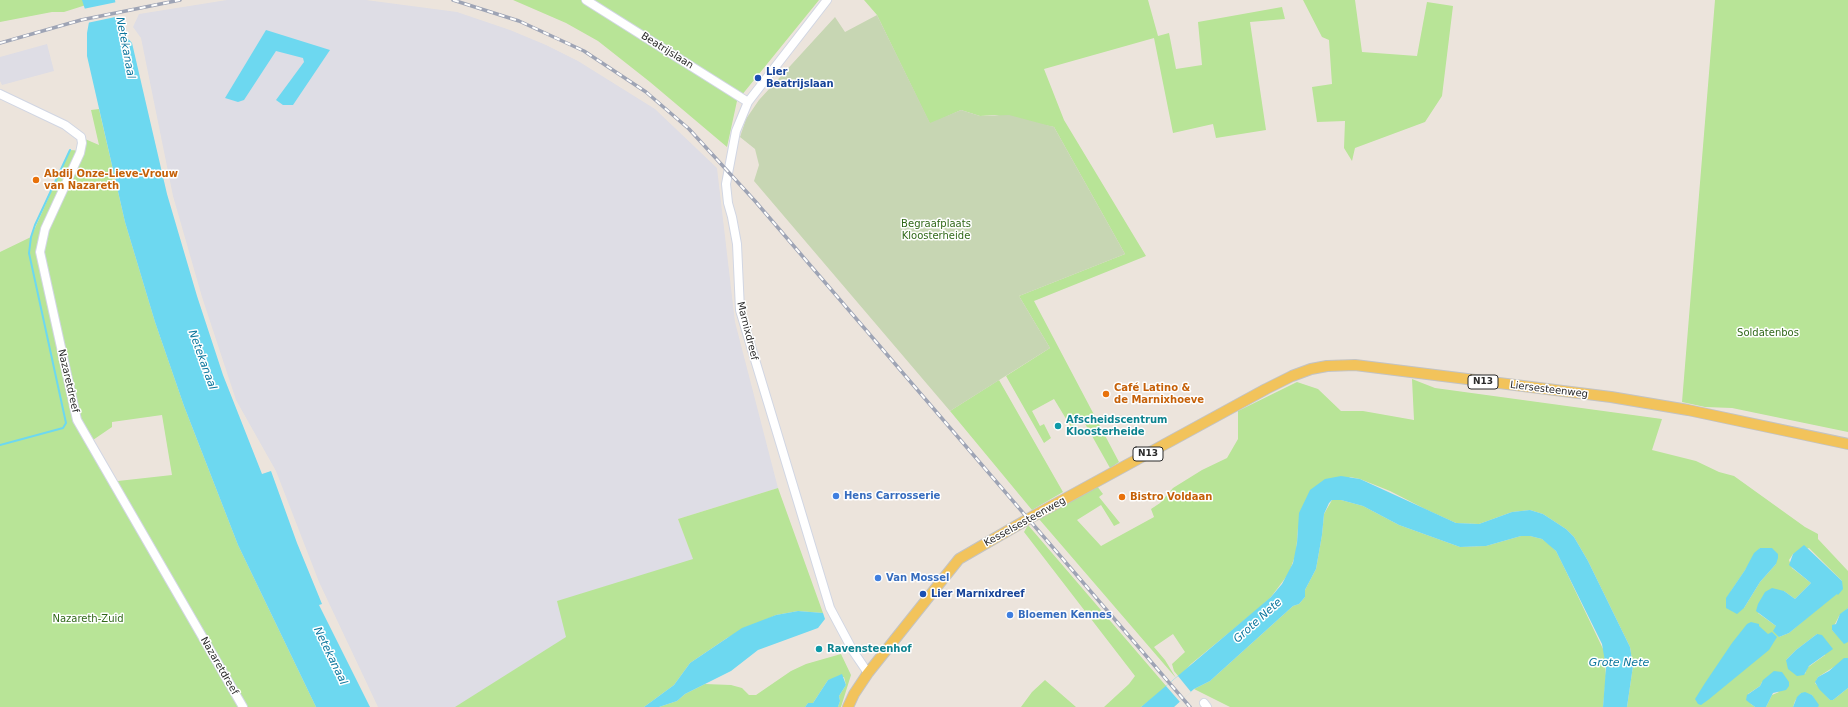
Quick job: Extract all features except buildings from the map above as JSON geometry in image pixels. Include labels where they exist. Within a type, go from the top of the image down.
[{"type":"main road","name":"Liersesteenweg","points":[[1254,396],[1302,372],[1328,366],[1355,365],[1638,402],[1848,444]]},
{"type":"main road","name":"Kesselsesteenweg","points":[[848,707],[854,694],[868,673],[960,559],[1028,519],[1254,396]]},
{"type":"street","name":"Beatrijslaan","points":[[586,0],[748,102]]},
{"type":"street","name":"Marnixdreef","points":[[827,0],[748,102],[736,130],[726,184],[728,203],[737,244],[740,310],[830,608],[853,651],[868,673]]},
{"type":"street","name":"Nazaretdreef","points":[[0,94],[65,125],[81,137],[82,143],[80,153],[41,240],[40,252],[77,420],[243,707]]},
{"type":"shaded area","points":[[227,0],[366,0],[457,12],[510,30],[546,45],[578,61],[655,109],[717,168],[735,322],[778,488],[678,519],[693,559],[456,707],[378,707],[319,582],[276,471],[236,400],[202,297],[173,196],[141,38],[133,27],[139,14]]},
{"type":"shaded area","points":[[47,44],[54,71],[2,85],[0,81],[0,57]]},
{"type":"green space","points":[[0,0],[84,0],[86,5],[64,12],[52,12],[0,22]]},
{"type":"green space","points":[[513,0],[819,0],[737,101],[727,147],[650,82],[598,41],[566,23]]},
{"type":"green space","points":[[864,0],[1148,0],[1158,36],[1169,33],[1176,69],[1202,65],[1198,22],[1282,7],[1285,19],[1250,22],[1266,130],[1216,138],[1213,124],[1173,133],[1154,38],[1044,69],[1064,120],[1146,256],[1034,301],[1119,462],[1110,468],[1083,420],[1071,427],[1054,399],[1032,411],[1040,426],[1044,424],[1051,438],[1044,443],[1006,376],[1050,348],[1019,296],[1125,254],[1054,127],[995,115],[980,116],[961,110],[930,124],[877,15]]},
{"type":"green space","points":[[1303,0],[1355,0],[1362,52],[1417,56],[1427,2],[1453,6],[1442,96],[1425,122],[1355,148],[1352,161],[1344,148],[1345,121],[1317,122],[1312,87],[1332,84],[1329,40],[1322,37]]},
{"type":"green space","name":"Soldatenbos","points":[[1715,0],[1848,0],[1848,432],[1732,408],[1705,407],[1682,402]]},
{"type":"green space","name":"Begraafplaats Kloosterheide","points":[[877,15],[930,123],[961,110],[980,116],[1009,115],[1054,127],[1125,254],[1019,296],[1050,348],[950,411],[754,181],[759,165],[755,149],[740,137],[746,119],[759,100],[835,17],[845,32]]},
{"type":"green space","name":"Nazareth-Zuid","points":[[99,109],[125,222],[155,322],[184,406],[238,545],[316,707],[0,707],[0,252],[31,237],[70,150],[85,151],[85,139],[99,145],[91,110]],"holes":[[[162,415],[172,475],[109,482],[93,440],[112,427],[112,422]]]},
{"type":"green space","points":[[1412,379],[1435,388],[1662,419],[1652,450],[1696,461],[1719,472],[1734,476],[1805,527],[1818,534],[1818,539],[1848,571],[1848,608],[1839,616],[1832,630],[1843,641],[1848,642],[1848,658],[1818,677],[1815,683],[1830,700],[1833,700],[1848,688],[1848,707],[1818,707],[1812,695],[1801,693],[1795,701],[1793,707],[1766,707],[1772,695],[1779,692],[1762,682],[1760,686],[1748,694],[1751,704],[1755,707],[1627,707],[1633,666],[1630,647],[1588,561],[1574,537],[1566,529],[1543,514],[1530,510],[1512,512],[1479,524],[1456,523],[1390,491],[1360,479],[1350,477],[1298,528],[1296,553],[1289,573],[1271,597],[1259,608],[1191,664],[1179,677],[1174,671],[1172,664],[1185,652],[1173,634],[1154,647],[1165,660],[1176,678],[1039,519],[1097,486],[1103,494],[1099,497],[1120,523],[1114,526],[1101,505],[1077,520],[1101,546],[1154,517],[1151,509],[1160,503],[1173,488],[1202,470],[1227,458],[1238,439],[1238,411],[1297,382],[1318,389],[1341,411],[1363,411],[1414,420]],"holes":[[[1760,548],[1772,549],[1776,564],[1760,582],[1744,608],[1731,591]],[[1809,548],[1842,581],[1842,588],[1789,633],[1779,637],[1776,626],[1758,613],[1784,591],[1795,599],[1811,583],[1792,568],[1789,560],[1793,554]],[[1817,634],[1825,655],[1807,668],[1805,674],[1786,660],[1796,650]]]},
{"type":"green space","points":[[999,380],[1063,492],[1032,510],[950,411]]},
{"type":"green space","points":[[778,488],[823,613],[798,611],[776,615],[727,638],[690,663],[674,685],[644,707],[455,707],[566,637],[557,601],[693,559],[678,519]]},
{"type":"green space","points":[[1332,500],[1341,500],[1363,506],[1399,525],[1460,547],[1486,546],[1521,536],[1530,536],[1542,539],[1549,544],[1556,551],[1604,651],[1606,676],[1603,707],[1230,707],[1194,689],[1210,681],[1293,606],[1299,604],[1305,597],[1305,590],[1316,569],[1324,514]]},
{"type":"green space","points":[[1028,525],[1167,687],[1141,707],[1104,707],[1129,684],[1135,676],[1024,532]]},
{"type":"green space","points":[[841,654],[851,675],[841,707],[838,707],[840,701],[839,696],[846,685],[844,677],[828,680],[813,703],[808,703],[805,707],[659,707],[677,701],[685,694],[705,684],[731,685],[742,688],[749,695],[756,695],[791,671],[806,664]]},
{"type":"green space","points":[[1045,680],[1076,707],[1021,707],[1032,692]]},
{"type":"water","name":"Netekanaal","points":[[82,0],[115,0],[118,19],[122,25],[123,33],[132,43],[167,194],[197,296],[223,375],[262,474],[271,471],[297,543],[322,604],[319,605],[370,707],[316,707],[238,545],[184,406],[155,322],[125,222],[87,56],[87,33],[89,22]]},
{"type":"water","points":[[266,30],[330,50],[293,105],[283,105],[276,100],[304,62],[303,58],[276,51],[244,100],[238,102],[225,98]]},
{"type":"water","name":"Grote Nete","points":[[1341,476],[1360,479],[1456,523],[1479,524],[1512,512],[1530,510],[1543,514],[1566,529],[1574,537],[1588,561],[1630,647],[1633,666],[1627,707],[1603,707],[1606,668],[1602,644],[1556,551],[1542,539],[1530,536],[1521,536],[1486,546],[1460,547],[1399,525],[1363,506],[1341,500],[1332,500],[1324,514],[1316,569],[1305,590],[1305,597],[1299,604],[1293,606],[1210,681],[1194,689],[1174,707],[1141,707],[1271,597],[1282,584],[1293,563],[1297,543],[1299,513],[1310,490],[1325,479]]},
{"type":"water","points":[[1804,545],[1842,581],[1843,589],[1838,595],[1837,594],[1789,633],[1779,637],[1773,631],[1776,626],[1756,611],[1765,592],[1772,588],[1784,591],[1795,599],[1811,583],[1789,565],[1793,554]]},
{"type":"water","points":[[1760,548],[1772,548],[1778,554],[1776,564],[1760,582],[1744,608],[1737,614],[1726,608],[1726,598],[1745,570],[1754,553]]},
{"type":"water","points":[[1848,608],[1848,642],[1844,644],[1832,630],[1832,625],[1836,624],[1840,614]]},
{"type":"water","points":[[798,611],[823,613],[825,619],[818,628],[758,650],[731,671],[685,694],[677,701],[659,707],[644,707],[674,685],[690,663],[742,628],[776,615]]},
{"type":"water","points":[[1751,622],[1759,624],[1759,626],[1768,634],[1772,632],[1777,637],[1769,650],[1708,700],[1701,705],[1698,704],[1695,699],[1705,683],[1732,643],[1747,624]]},
{"type":"water","points":[[1817,634],[1822,635],[1833,649],[1809,666],[1804,675],[1797,676],[1788,669],[1786,660],[1796,650]]},
{"type":"water","points":[[1844,658],[1848,658],[1848,688],[1833,700],[1830,700],[1819,689],[1815,682],[1818,677],[1829,671]]},
{"type":"water","points":[[1774,671],[1782,672],[1789,682],[1789,686],[1786,690],[1773,693],[1766,707],[1755,707],[1746,700],[1747,695],[1760,686],[1763,680]]},
{"type":"water","points":[[842,674],[846,685],[839,696],[840,701],[838,707],[805,707],[808,703],[813,703],[828,680]]},
{"type":"water","points":[[1805,692],[1812,695],[1819,705],[1818,707],[1793,707],[1797,697],[1801,693]]},
{"type":"pier","points":[[117,2],[120,16],[87,23],[83,9]]},
{"type":"pier","points":[[1178,676],[1191,692],[1180,702],[1166,686]]},
{"type":"waterway","points":[[0,445],[63,428],[66,423],[29,253],[31,237],[35,225],[70,150]]},
{"type":"railway","points":[[0,43],[81,20],[180,0]]},
{"type":"railway","points":[[453,0],[519,21],[584,51],[646,92],[689,129],[755,201],[1190,707]]},
{"type":"place","name":"Lier Beatrijslaan","points":[[758,78]]},
{"type":"place","name":"Abdij Onze-Lieve-Vrouw van Nazareth","points":[[36,180]]},
{"type":"place","name":"Café Latino & de Marnixhoeve","points":[[1106,394]]},
{"type":"place","name":"Afscheidscentrum Kloosterheide","points":[[1058,426]]},
{"type":"place","name":"Hens Carrosserie","points":[[836,496]]},
{"type":"place","name":"Bistro Voldaan","points":[[1122,497]]},
{"type":"place","name":"Van Mossel","points":[[878,578]]},
{"type":"place","name":"Lier Marnixdreef","points":[[923,594]]},
{"type":"place","name":"Bloemen Kennes","points":[[1010,615]]},
{"type":"place","name":"Ravensteenhof","points":[[819,649]]}]
